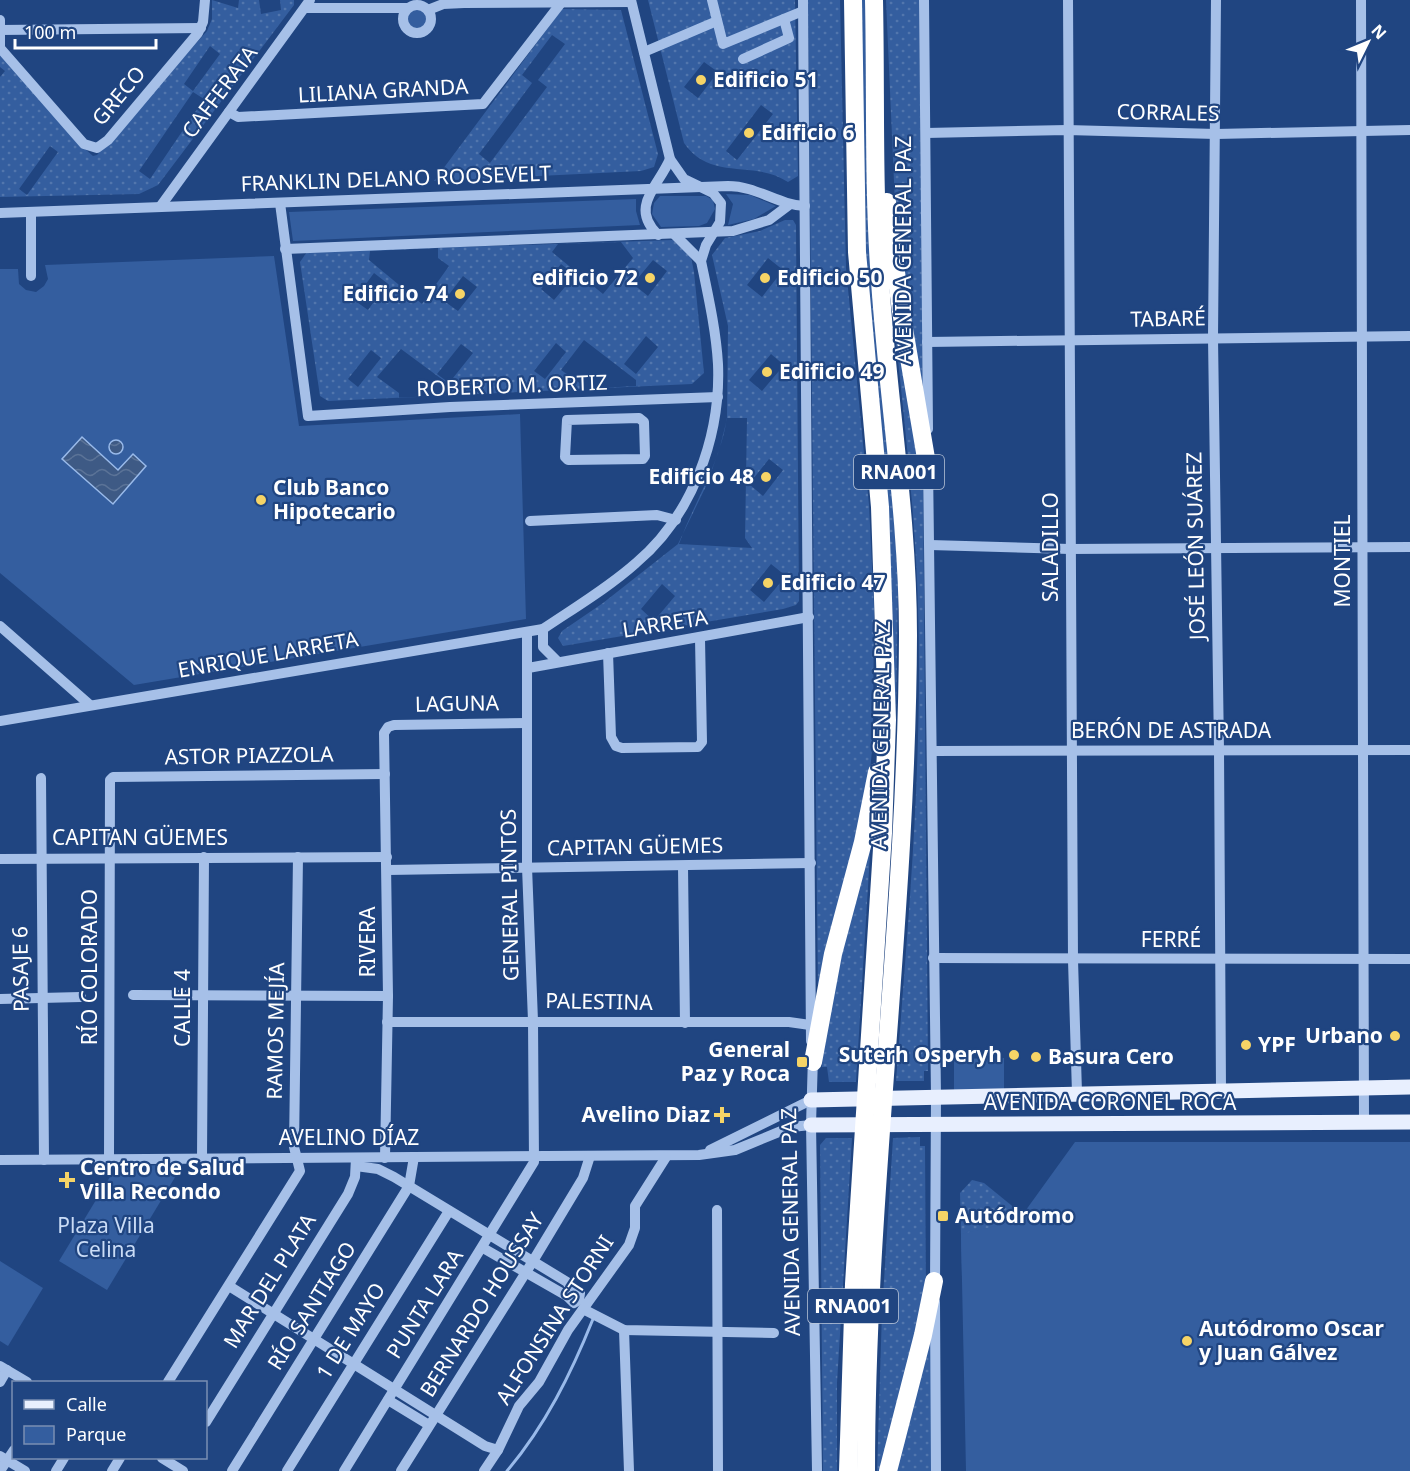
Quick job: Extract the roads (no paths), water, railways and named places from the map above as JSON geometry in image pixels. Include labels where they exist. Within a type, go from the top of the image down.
[{"type":"highway","name":"AVENIDA GENERAL PAZ","points":[[848,1471],[853,1306],[872,1142],[876,1078],[887,720],[883,548],[857,252],[853,0]]},
{"type":"highway","name":"AVENIDA GENERAL PAZ","points":[[874,0],[880,279],[902,499],[908,633],[902,841],[876,1078]]},
{"type":"highway","points":[[876,93],[894,270],[928,470]]},
{"type":"highway","points":[[813,1062],[834,954],[863,842],[887,720]]},
{"type":"highway","name":"AVENIDA GENERAL PAZ","points":[[866,1471],[872,1295],[872,1142]]},
{"type":"highway","points":[[888,1471],[923,1335],[934,1281]]},
{"type":"main road","name":"AVENIDA CORONEL ROCA","points":[[811,1100],[1410,1088]]},
{"type":"main road","name":"AVENIDA CORONEL ROCA","points":[[811,1125],[1410,1122]]},
{"type":"street","points":[[0,30],[201,28],[205,13],[205,0]]},
{"type":"street","points":[[712,0],[723,44],[784,19],[803,6]]},
{"type":"street","name":"AVENIDA GENERAL PAZ","points":[[924,0],[936,1096],[934,1281],[936,1471]]},
{"type":"street","name":"SALADILLO","points":[[1068,0],[1073,960],[1077,1093]]},
{"type":"street","name":"JOSÉ LEÓN SUÁREZ","points":[[1216,0],[1213,338],[1221,1091]]},
{"type":"street","name":"MONTIEL","points":[[1361,0],[1363,130],[1360,336],[1363,548],[1364,1123]]},
{"type":"street","points":[[428,10],[443,4],[464,3],[631,1],[670,159],[684,178],[705,188],[718,198],[722,210],[720,222],[713,232],[701,261],[716,348],[718,397],[710,441],[688,497],[676,520],[636,563],[543,629],[543,647],[557,661]]},
{"type":"street","points":[[308,4],[378,3],[408,8],[421,5],[428,10],[431,18],[429,27],[422,32],[413,32],[406,28],[403,20],[408,8]]},
{"type":"street","name":"LILIANA GRANDA","points":[[229,112],[238,117],[479,106],[487,101],[561,3]]},
{"type":"street","name":"CAFFERATA","points":[[160,207],[308,4]]},
{"type":"street","name":"AVENIDA GENERAL PAZ","points":[[803,6],[811,863],[810,1025],[813,1062],[811,1125],[817,1471]]},
{"type":"street","points":[[743,59],[789,38],[784,19]]},
{"type":"street","points":[[0,20],[0,47]]},
{"type":"street","points":[[644,52],[717,21]]},
{"type":"street","name":"GRECO","points":[[0,47],[89,147],[97,148],[108,140],[201,28]]},
{"type":"street","name":"CORRALES","points":[[926,133],[1067,130],[1216,134],[1410,130]]},
{"type":"street","points":[[658,235],[651,228],[645,209],[651,190],[670,159]]},
{"type":"street","name":"FRANKLIN DELANO ROOSEVELT","points":[[0,213],[728,186],[749,188],[789,206],[805,206]]},
{"type":"street","points":[[280,203],[285,249],[713,232],[753,226],[778,215],[789,206]]},
{"type":"street","points":[[31,213],[31,276]]},
{"type":"street","points":[[675,235],[701,261]]},
{"type":"street","name":"ROBERTO M. ORTIZ","points":[[285,249],[308,416],[718,397]]},
{"type":"street","name":"TABARÉ","points":[[927,342],[1410,336]]},
{"type":"street","points":[[604,419],[605,402]]},
{"type":"street","points":[[604,419],[642,419],[645,456],[643,459],[568,459],[565,457],[567,420],[604,419]]},
{"type":"street","points":[[530,520],[657,515],[676,520]]},
{"type":"street","points":[[930,545],[1070,549],[1410,547]]},
{"type":"street","name":"LARRETA","points":[[528,668],[557,661],[700,639],[809,617]]},
{"type":"street","points":[[0,626],[90,705]]},
{"type":"street","name":"ENRIQUE LARRETA","points":[[0,721],[543,629]]},
{"type":"street","name":"GENERAL PINTOS","points":[[527,632],[527,867],[533,1021],[534,1157]]},
{"type":"street","points":[[608,653],[611,737],[616,746],[698,747],[702,742],[700,639]]},
{"type":"street","name":"LAGUNA","points":[[388,727],[527,723]]},
{"type":"street","name":"RIVERA","points":[[385,1158],[388,870],[384,733],[388,727]]},
{"type":"street","name":"BERÓN DE ASTRADA","points":[[932,751],[1410,750]]},
{"type":"street","name":"ASTOR PIAZZOLA","points":[[113,777],[385,774]]},
{"type":"street","name":"RÍO COLORADO","points":[[109,1159],[110,857],[108,784],[113,777]]},
{"type":"street","name":"PASAJE 6","points":[[40,778],[39,858],[44,1160]]},
{"type":"street","name":"CALLE 4","points":[[202,1159],[204,857]]},
{"type":"street","name":"RAMOS MEJÍA","points":[[169,1381],[300,1171],[294,1148],[298,857]]},
{"type":"street","name":"CAPITAN GÜEMES","points":[[0,859],[387,857]]},
{"type":"street","name":"CAPITAN GÜEMES","points":[[388,870],[683,867],[811,863]]},
{"type":"street","points":[[683,867],[685,1023]]},
{"type":"street","name":"FERRÉ","points":[[933,958],[1073,960],[1410,958]]},
{"type":"street","points":[[133,995],[388,996]]},
{"type":"street","points":[[0,999],[81,997]]},
{"type":"street","name":"PALESTINA","points":[[387,1022],[789,1022],[810,1025]]},
{"type":"street","name":"AVELINO DÍAZ","points":[[699,1155],[811,1100]]},
{"type":"street","name":"AVELINO DÍAZ","points":[[0,1160],[297,1158],[356,1162],[385,1158],[699,1155],[735,1150],[791,1127],[811,1125]]},
{"type":"street","name":"BERNARDO HOUSSAY","points":[[400,1471],[533,1261],[583,1178],[590,1156]]},
{"type":"street","name":"ALFONSINA STORNI","points":[[484,1471],[498,1450],[519,1406],[539,1382],[573,1322],[628,1245],[635,1228],[635,1206],[666,1156]]},
{"type":"street","name":"PUNTA LARA","points":[[344,1471],[533,1166],[534,1157]]},
{"type":"street","name":"RÍO SANTIAGO","points":[[232,1471],[409,1186],[414,1158]]},
{"type":"street","points":[[356,1162],[378,1168],[567,1282],[570,1296],[568,1315],[573,1322]]},
{"type":"street","name":"MAR DEL PLATA","points":[[207,1420],[348,1194],[356,1162]]},
{"type":"street","points":[[717,1210],[718,1471]]},
{"type":"street","name":"1 DE MAYO","points":[[287,1471],[449,1211]]},
{"type":"street","points":[[483,1248],[525,1274],[570,1296]]},
{"type":"street","points":[[229,1286],[485,1446],[498,1450]]},
{"type":"street","points":[[583,1309],[624,1330],[774,1333]]},
{"type":"street","points":[[624,1330],[629,1471]]},
{"type":"street","points":[[0,1382],[4,1368],[24,1381]]},
{"type":"street","points":[[388,1400],[429,1425]]},
{"type":"street","points":[[0,1471],[4,1458],[25,1471]]},
{"type":"street","points":[[164,1459],[180,1467]]},
{"type":"water","points":[[82,437],[118,470],[133,454],[146,466],[113,504],[62,459]]},
{"type":"water","points":[[116,440],[121,442],[123,447],[121,452],[116,454],[111,452],[109,447],[111,442]]},
{"type":"waterway","points":[[507,1471],[521,1454],[556,1399],[593,1319]]},
{"type":"place","name":"Edificio 51","points":[[701,80]]},
{"type":"place","name":"Edificio 6","points":[[749,133]]},
{"type":"place","name":"edificio 72","points":[[650,278]]},
{"type":"place","name":"Edificio 50","points":[[765,278]]},
{"type":"place","name":"Edificio 74","points":[[460,294]]},
{"type":"place","name":"Edificio 49","points":[[767,372]]},
{"type":"place","name":"Edificio 48","points":[[766,477]]},
{"type":"place","name":"Club Banco Hipotecario","points":[[261,500]]},
{"type":"place","name":"Edificio 47","points":[[768,583]]},
{"type":"place","name":"Urbano","points":[[1395,1036]]},
{"type":"place","name":"YPF","points":[[1246,1045]]},
{"type":"place","name":"Suterh Osperyh","points":[[1014,1055]]},
{"type":"place","name":"Basura Cero","points":[[1036,1057]]},
{"type":"place","name":"General Paz y Roca","points":[[802,1062]]},
{"type":"place","name":"Avelino Diaz","points":[[722,1115]]},
{"type":"place","name":"Centro de Salud Villa Recondo","points":[[67,1180]]},
{"type":"place","name":"Autódromo","points":[[943,1216]]},
{"type":"place","name":"Autódromo Oscar y Juan Gálvez","points":[[1187,1341]]},
{"type":"park label","name":"Plaza Villa Celina","points":[[106,1238]]}]
